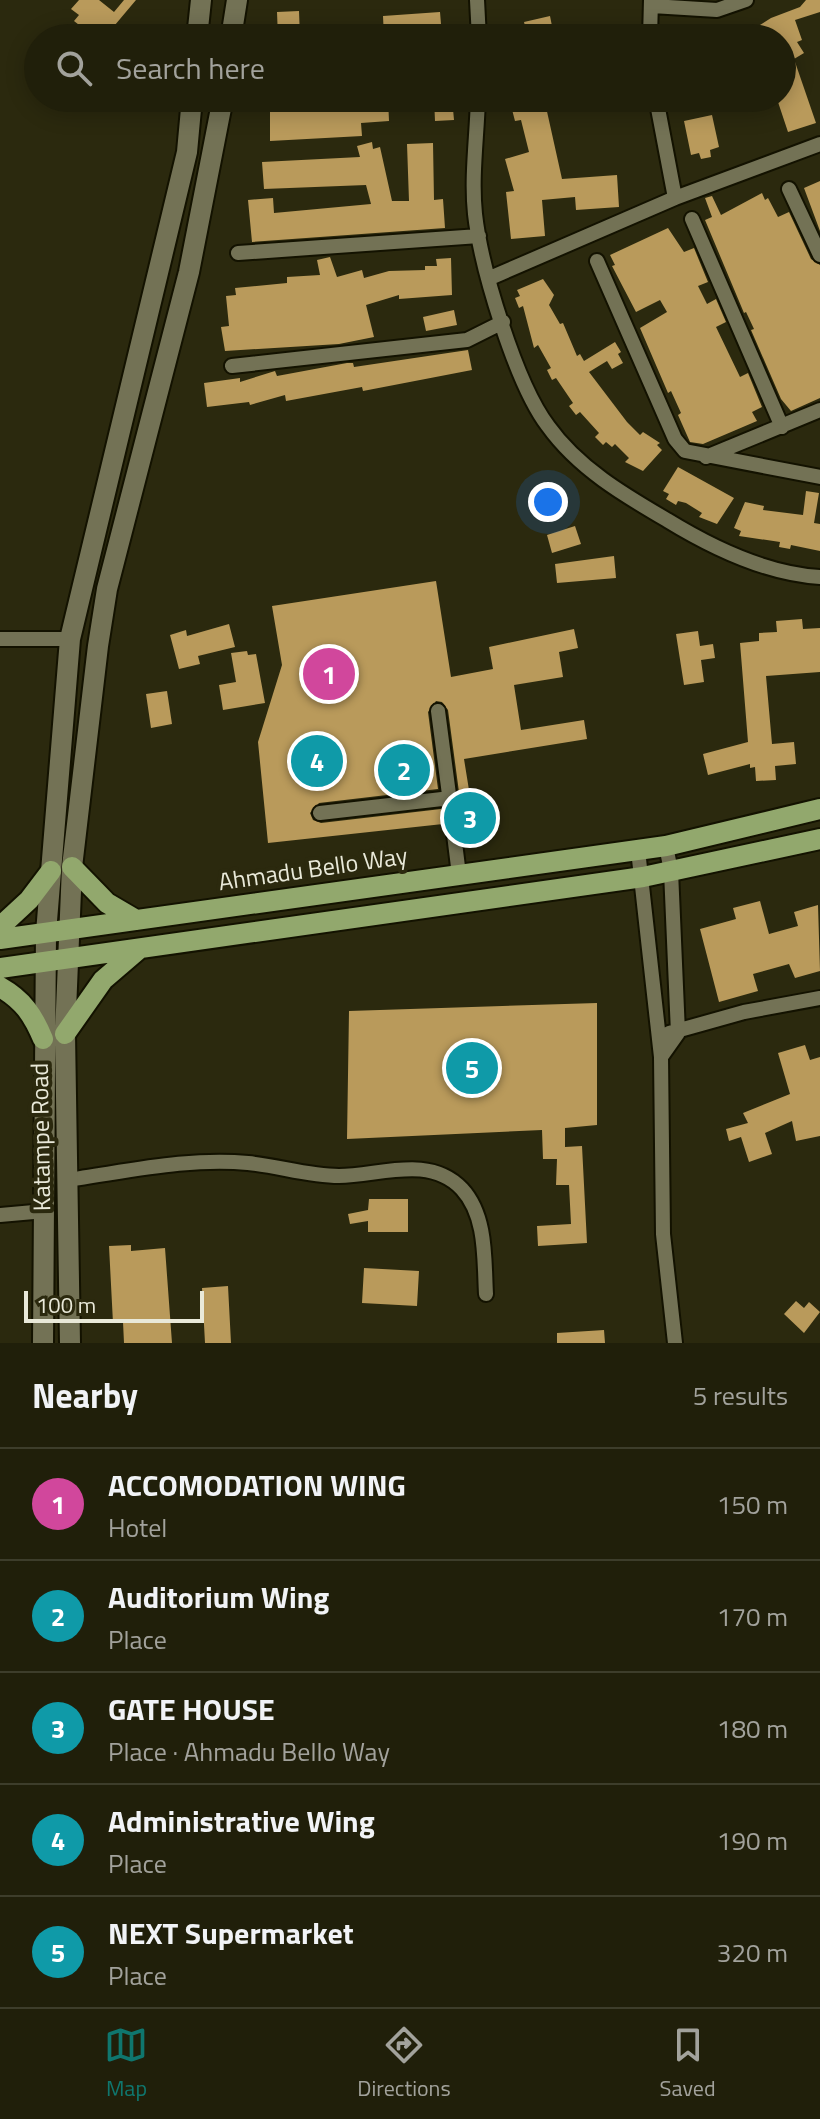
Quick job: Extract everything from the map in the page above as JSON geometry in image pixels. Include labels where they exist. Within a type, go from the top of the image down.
[{"type":"main road","name":"Ahmadu Bello Way","points":[[0,939],[666,846],[820,809]]},
{"type":"main road","points":[[0,968],[643,877],[820,839]]},
{"type":"main road","points":[[72,867],[107,903],[136,920]]},
{"type":"main road","points":[[0,927],[29,900],[51,871]]},
{"type":"main road","points":[[65,1034],[103,980],[139,949]]},
{"type":"main road","points":[[0,987],[28,1009],[43,1039]]},
{"type":"street","points":[[198,24],[201,0]]},
{"type":"street","points":[[233,24],[237,0]]},
{"type":"street","points":[[477,0],[478,24]]},
{"type":"street","points":[[650,24],[651,3],[717,10],[746,0]]},
{"type":"street","name":"Katampe Road","points":[[43,1343],[46,933],[70,639],[187,152],[191,112]]},
{"type":"street","name":"Katampe Road","points":[[70,1343],[65,1034],[72,867],[107,589],[189,272],[220,112]]},
{"type":"street","points":[[478,112],[475,211],[479,236],[524,387],[548,427],[611,487],[686,532],[792,575],[820,577]]},
{"type":"street","points":[[659,112],[675,198]]},
{"type":"street","points":[[490,278],[675,198],[820,144]]},
{"type":"street","points":[[789,189],[820,255]]},
{"type":"street","points":[[692,219],[782,427]]},
{"type":"street","points":[[238,253],[479,236]]},
{"type":"street","points":[[597,261],[675,439],[685,451],[706,458],[820,477]]},
{"type":"street","points":[[232,366],[467,340],[503,322]]},
{"type":"street","points":[[706,458],[820,410]]},
{"type":"street","points":[[0,639],[70,639]]},
{"type":"street","points":[[438,711],[459,875]]},
{"type":"street","points":[[320,813],[442,799],[450,802]]},
{"type":"street","points":[[661,1057],[678,1033],[671,871],[666,846]]},
{"type":"street","points":[[638,850],[643,877],[655,1033],[661,1057],[663,1234],[675,1343]]},
{"type":"street","points":[[655,1033],[678,1033],[744,1012],[820,998]]},
{"type":"street","points":[[66,1180],[211,1163],[248,1163],[340,1176],[405,1169],[424,1171],[461,1188],[472,1204],[483,1242],[486,1294]]},
{"type":"street","points":[[0,1215],[45,1211]]},
{"type":"building","points":[[79,0],[99,0],[114,12],[124,0],[136,0],[116,24],[78,24],[74,21],[79,15],[71,9]]},
{"type":"building","points":[[806,0],[820,0],[820,12],[795,20],[802,40],[797,42],[804,53],[796,58],[796,24],[761,24],[800,7]]},
{"type":"building","points":[[299,11],[299,24],[277,24],[277,12]]},
{"type":"building","points":[[440,12],[441,24],[383,24],[383,16]]},
{"type":"building","points":[[550,16],[552,24],[524,24]]},
{"type":"building","points":[[796,65],[816,123],[788,132],[781,112],[796,112]]},
{"type":"building","points":[[270,112],[389,112],[389,121],[361,123],[362,136],[270,141]]},
{"type":"building","points":[[435,112],[453,112],[454,120],[435,121]]},
{"type":"building","points":[[513,112],[547,112],[562,179],[617,175],[619,207],[576,210],[575,197],[542,200],[545,236],[511,239],[506,192],[514,191],[505,159],[529,152],[521,120],[515,121]]},
{"type":"building","points":[[712,115],[719,147],[710,150],[711,157],[701,159],[699,153],[691,155],[684,121]]},
{"type":"building","points":[[372,142],[373,149],[380,147],[392,201],[409,201],[407,144],[433,143],[434,200],[443,199],[445,228],[252,242],[248,200],[273,198],[274,213],[371,204],[366,185],[264,189],[262,162],[360,157],[357,146]]},
{"type":"building","points":[[820,181],[820,231],[804,188]]},
{"type":"building","points":[[762,193],[778,217],[789,212],[811,259],[820,265],[820,398],[791,411],[781,399],[751,330],[754,329],[744,313],[705,220],[712,217],[705,198],[712,196],[721,215]]},
{"type":"building","points":[[668,228],[684,252],[694,248],[708,282],[698,286],[707,304],[716,299],[726,322],[716,327],[740,377],[748,373],[762,407],[752,412],[757,421],[703,444],[690,442],[678,415],[681,413],[671,391],[668,393],[640,328],[667,312],[660,300],[636,312],[612,266],[615,265],[610,255]]},
{"type":"building","points":[[330,257],[337,277],[362,270],[364,278],[389,271],[425,270],[425,266],[437,266],[436,259],[451,258],[452,295],[399,299],[399,295],[366,305],[374,337],[339,344],[225,351],[221,327],[229,326],[226,296],[236,295],[235,288],[287,283],[287,277],[320,275],[317,260]]},
{"type":"building","points":[[543,279],[554,295],[549,305],[560,324],[563,323],[577,356],[580,354],[584,361],[615,342],[621,352],[618,354],[623,363],[612,369],[607,361],[589,372],[640,435],[643,432],[660,443],[657,445],[662,450],[643,471],[625,462],[629,458],[615,444],[612,447],[606,442],[603,445],[595,437],[599,433],[580,412],[576,415],[569,406],[573,403],[556,378],[552,380],[547,370],[551,368],[538,345],[534,348],[523,306],[519,308],[515,298],[520,296],[517,290]]},
{"type":"building","points":[[454,310],[457,325],[426,331],[423,317]]},
{"type":"building","points":[[468,350],[472,370],[363,391],[362,387],[286,401],[285,395],[250,405],[249,402],[207,407],[204,383],[240,378],[240,382],[275,371],[277,376],[347,363],[353,363],[354,367]]},
{"type":"building","points":[[678,467],[734,498],[717,524],[699,517],[702,513],[686,503],[678,501],[676,505],[666,499],[669,494],[663,491]]},
{"type":"building","points":[[806,491],[819,493],[814,523],[820,524],[820,551],[791,545],[790,549],[779,547],[780,542],[739,536],[741,531],[734,528],[745,502],[764,506],[763,510],[803,515]]},
{"type":"building","points":[[575,526],[581,544],[552,553],[547,535]]},
{"type":"building","points":[[614,556],[616,578],[557,583],[555,564]]},
{"type":"building","points":[[436,581],[451,677],[493,669],[489,647],[574,629],[578,648],[559,652],[563,677],[514,685],[521,730],[584,720],[587,739],[464,759],[474,821],[463,822],[448,710],[442,702],[436,701],[428,712],[438,789],[319,803],[310,813],[313,820],[321,823],[441,809],[443,824],[268,843],[258,742],[282,665],[272,606]]},
{"type":"building","points":[[802,619],[803,629],[820,628],[820,672],[766,676],[772,744],[794,742],[796,764],[775,766],[776,780],[756,781],[755,767],[750,768],[750,764],[708,775],[703,754],[748,742],[740,643],[759,641],[759,633],[777,632],[776,621]]},
{"type":"building","points":[[229,624],[235,647],[198,656],[200,664],[179,669],[170,635],[186,630],[187,636]]},
{"type":"building","points":[[698,631],[700,646],[713,644],[715,658],[701,660],[704,682],[684,685],[676,634]]},
{"type":"building","points":[[247,651],[248,655],[256,654],[265,703],[223,710],[219,685],[236,682],[231,653]]},
{"type":"building","points":[[167,691],[172,724],[151,728],[146,694]]},
{"type":"building","points":[[760,901],[769,934],[798,926],[794,912],[818,905],[820,971],[795,978],[789,964],[753,974],[758,991],[719,1002],[700,929],[736,919],[733,908]]},
{"type":"building","points":[[597,1003],[597,1125],[565,1128],[565,1147],[582,1146],[587,1243],[538,1246],[537,1226],[571,1224],[569,1185],[556,1185],[557,1159],[543,1159],[542,1130],[347,1139],[349,1011]]},
{"type":"building","points":[[805,1045],[810,1060],[820,1057],[820,1136],[796,1141],[792,1121],[765,1133],[772,1154],[749,1162],[741,1137],[729,1141],[726,1129],[748,1123],[743,1113],[790,1094],[778,1053]]},
{"type":"building","points":[[369,1199],[408,1199],[408,1232],[368,1232],[368,1221],[350,1224],[348,1214],[368,1210]]},
{"type":"building","points":[[131,1245],[131,1251],[165,1248],[172,1343],[124,1343],[123,1322],[113,1323],[109,1246]]},
{"type":"building","points":[[364,1268],[419,1271],[417,1306],[362,1303]]},
{"type":"building","points":[[228,1286],[231,1343],[205,1343],[202,1288]]},
{"type":"building","points":[[796,1301],[804,1308],[809,1302],[820,1312],[804,1333],[784,1314]]},
{"type":"building","points":[[604,1330],[605,1343],[557,1343],[557,1333]]},
{"type":"place","name":"ACCOMODATION WING","points":[[329,674]]},
{"type":"place","name":"Administrative Wing","points":[[317,761]]},
{"type":"place","name":"Auditorium Wing","points":[[404,770]]},
{"type":"place","name":"GATE HOUSE","points":[[470,818]]},
{"type":"place","name":"NEXT Supermarket","points":[[472,1068]]}]
